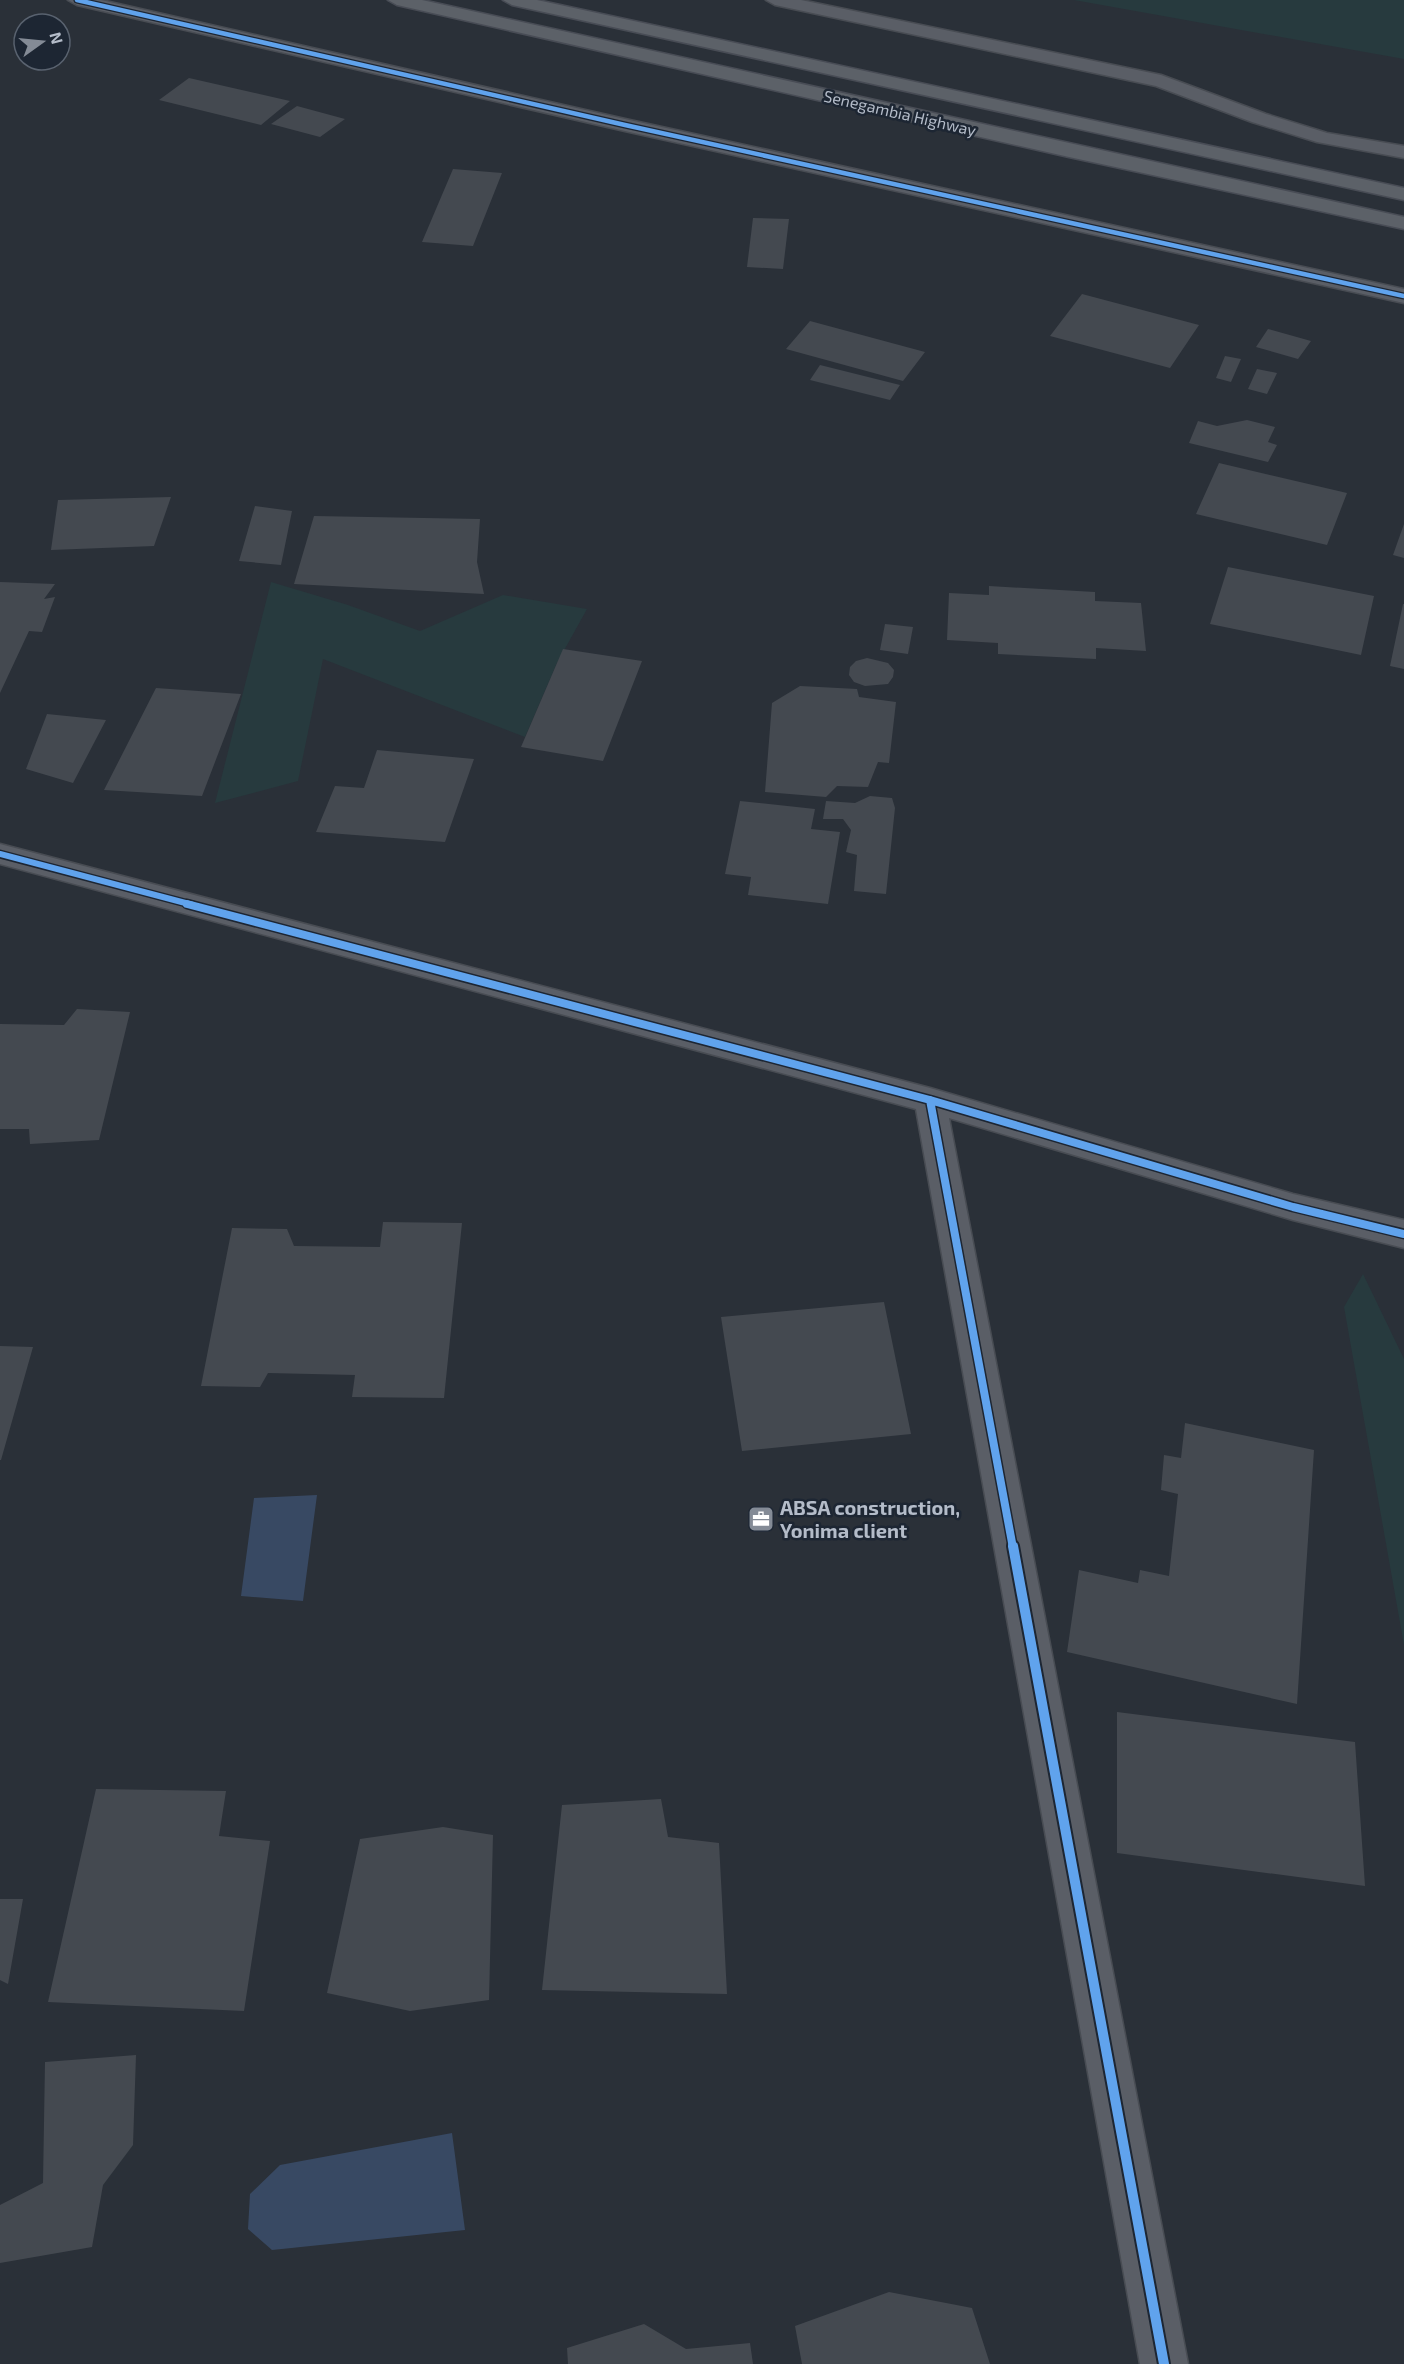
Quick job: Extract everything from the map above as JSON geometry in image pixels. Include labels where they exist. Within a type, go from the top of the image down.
[{"type":"main road","name":"Senegambia Highway","points":[[397,0],[1069,152],[1404,224]]},
{"type":"main road","name":"Senegambia Highway","points":[[512,0],[1404,194]]},
{"type":"street","points":[[77,0],[613,122],[1404,296]]},
{"type":"street","points":[[775,0],[1161,81],[1259,118],[1324,138],[1404,152]]},
{"type":"street","points":[[0,855],[930,1100],[1293,1207],[1404,1234]]},
{"type":"street","points":[[930,1100],[1164,2364]]},
{"type":"green space","points":[[1074,0],[1404,0],[1404,59]]},
{"type":"green space","points":[[271,582],[348,605],[420,631],[503,595],[587,609],[557,663],[525,737],[323,659],[298,781],[215,803]]},
{"type":"green space","points":[[1363,1274],[1404,1359],[1404,1645],[1344,1307]]},
{"type":"water","points":[[317,1495],[303,1601],[241,1596],[254,1498]]},
{"type":"water","points":[[452,2133],[465,2230],[272,2250],[248,2229],[250,2194],[280,2165]]},
{"type":"building","points":[[189,78],[290,101],[261,125],[159,100]]},
{"type":"building","points":[[297,106],[345,119],[320,137],[271,124]]},
{"type":"building","points":[[453,169],[502,173],[473,246],[422,242]]},
{"type":"building","points":[[753,218],[789,219],[783,269],[747,267]]},
{"type":"building","points":[[1082,294],[1199,325],[1170,368],[1050,336]]},
{"type":"building","points":[[810,321],[925,352],[903,381],[786,349]]},
{"type":"building","points":[[1268,329],[1311,341],[1298,359],[1256,347]]},
{"type":"building","points":[[1225,356],[1241,359],[1231,382],[1216,378]]},
{"type":"building","points":[[820,365],[900,385],[890,400],[810,380]]},
{"type":"building","points":[[1257,369],[1277,373],[1267,394],[1248,389]]},
{"type":"building","points":[[1247,420],[1275,427],[1268,442],[1277,445],[1268,462],[1189,443],[1198,421],[1217,426]]},
{"type":"building","points":[[1219,463],[1347,493],[1327,545],[1196,514]]},
{"type":"building","points":[[171,497],[154,546],[51,550],[58,500]]},
{"type":"building","points":[[255,506],[292,511],[281,565],[239,561]]},
{"type":"building","points":[[314,516],[480,519],[477,562],[484,594],[294,584]]},
{"type":"building","points":[[1404,524],[1404,558],[1393,555]]},
{"type":"building","points":[[1228,567],[1374,596],[1361,655],[1210,624]]},
{"type":"building","points":[[0,582],[55,584],[44,599],[55,597],[42,632],[29,631],[0,693]]},
{"type":"building","points":[[989,586],[1095,592],[1095,601],[1141,603],[1146,651],[1096,648],[1096,659],[998,654],[998,643],[947,640],[949,593],[989,595]]},
{"type":"building","points":[[1404,604],[1404,669],[1390,666]]},
{"type":"building","points":[[885,624],[913,627],[908,654],[880,650]]},
{"type":"building","points":[[563,649],[642,661],[603,761],[521,747]]},
{"type":"building","points":[[867,658],[888,663],[894,670],[893,677],[888,684],[865,686],[854,682],[849,675],[850,667],[856,661]]},
{"type":"building","points":[[800,686],[857,689],[859,697],[896,702],[889,763],[878,762],[868,787],[837,786],[826,797],[765,792],[772,703]]},
{"type":"building","points":[[156,688],[241,694],[202,796],[104,790]]},
{"type":"building","points":[[47,714],[106,720],[73,783],[26,769]]},
{"type":"building","points":[[377,750],[474,759],[445,842],[316,832],[335,786],[364,788]]},
{"type":"building","points":[[870,796],[892,798],[895,808],[886,894],[854,891],[857,855],[846,852],[851,830],[843,819],[823,819],[826,801],[855,803]]},
{"type":"building","points":[[740,801],[815,809],[811,829],[840,832],[828,904],[748,895],[751,877],[725,874]]},
{"type":"building","points":[[77,1009],[130,1012],[99,1140],[30,1144],[29,1129],[0,1129],[0,1024],[64,1025]]},
{"type":"building","points":[[383,1222],[462,1223],[444,1398],[352,1397],[355,1375],[268,1373],[260,1387],[201,1386],[232,1228],[287,1229],[294,1246],[380,1247]]},
{"type":"building","points":[[884,1302],[911,1434],[742,1451],[721,1317]]},
{"type":"building","points":[[0,1346],[33,1347],[1,1460],[0,1460]]},
{"type":"building","points":[[1185,1423],[1314,1450],[1297,1704],[1067,1652],[1079,1570],[1138,1583],[1140,1570],[1169,1576],[1178,1494],[1161,1490],[1164,1455],[1181,1458]]},
{"type":"building","points":[[1117,1712],[1355,1742],[1365,1886],[1117,1853]]},
{"type":"building","points":[[96,1789],[226,1791],[219,1836],[270,1841],[244,2011],[48,2002]]},
{"type":"building","points":[[661,1799],[668,1837],[719,1843],[727,1994],[542,1990],[562,1805]]},
{"type":"building","points":[[443,1827],[493,1835],[489,2000],[410,2011],[327,1993],[360,1839]]},
{"type":"building","points":[[0,1899],[23,1899],[8,1984],[0,1980]]},
{"type":"building","points":[[136,2055],[133,2145],[103,2185],[92,2247],[0,2263],[0,2205],[43,2183],[45,2062]]},
{"type":"building","points":[[889,2292],[972,2308],[990,2364],[802,2364],[795,2326]]},
{"type":"building","points":[[644,2324],[686,2349],[750,2343],[753,2364],[568,2364],[567,2348]]},
{"type":"cycle path","points":[[77,0],[625,125],[1404,296]]},
{"type":"cycle path","points":[[0,854],[930,1100],[1293,1207],[1404,1234]]},
{"type":"cycle path","points":[[930,1100],[1164,2364]]},
{"type":"place","name":"ABSA construction, Yonima client","points":[[761,1519]]}]
